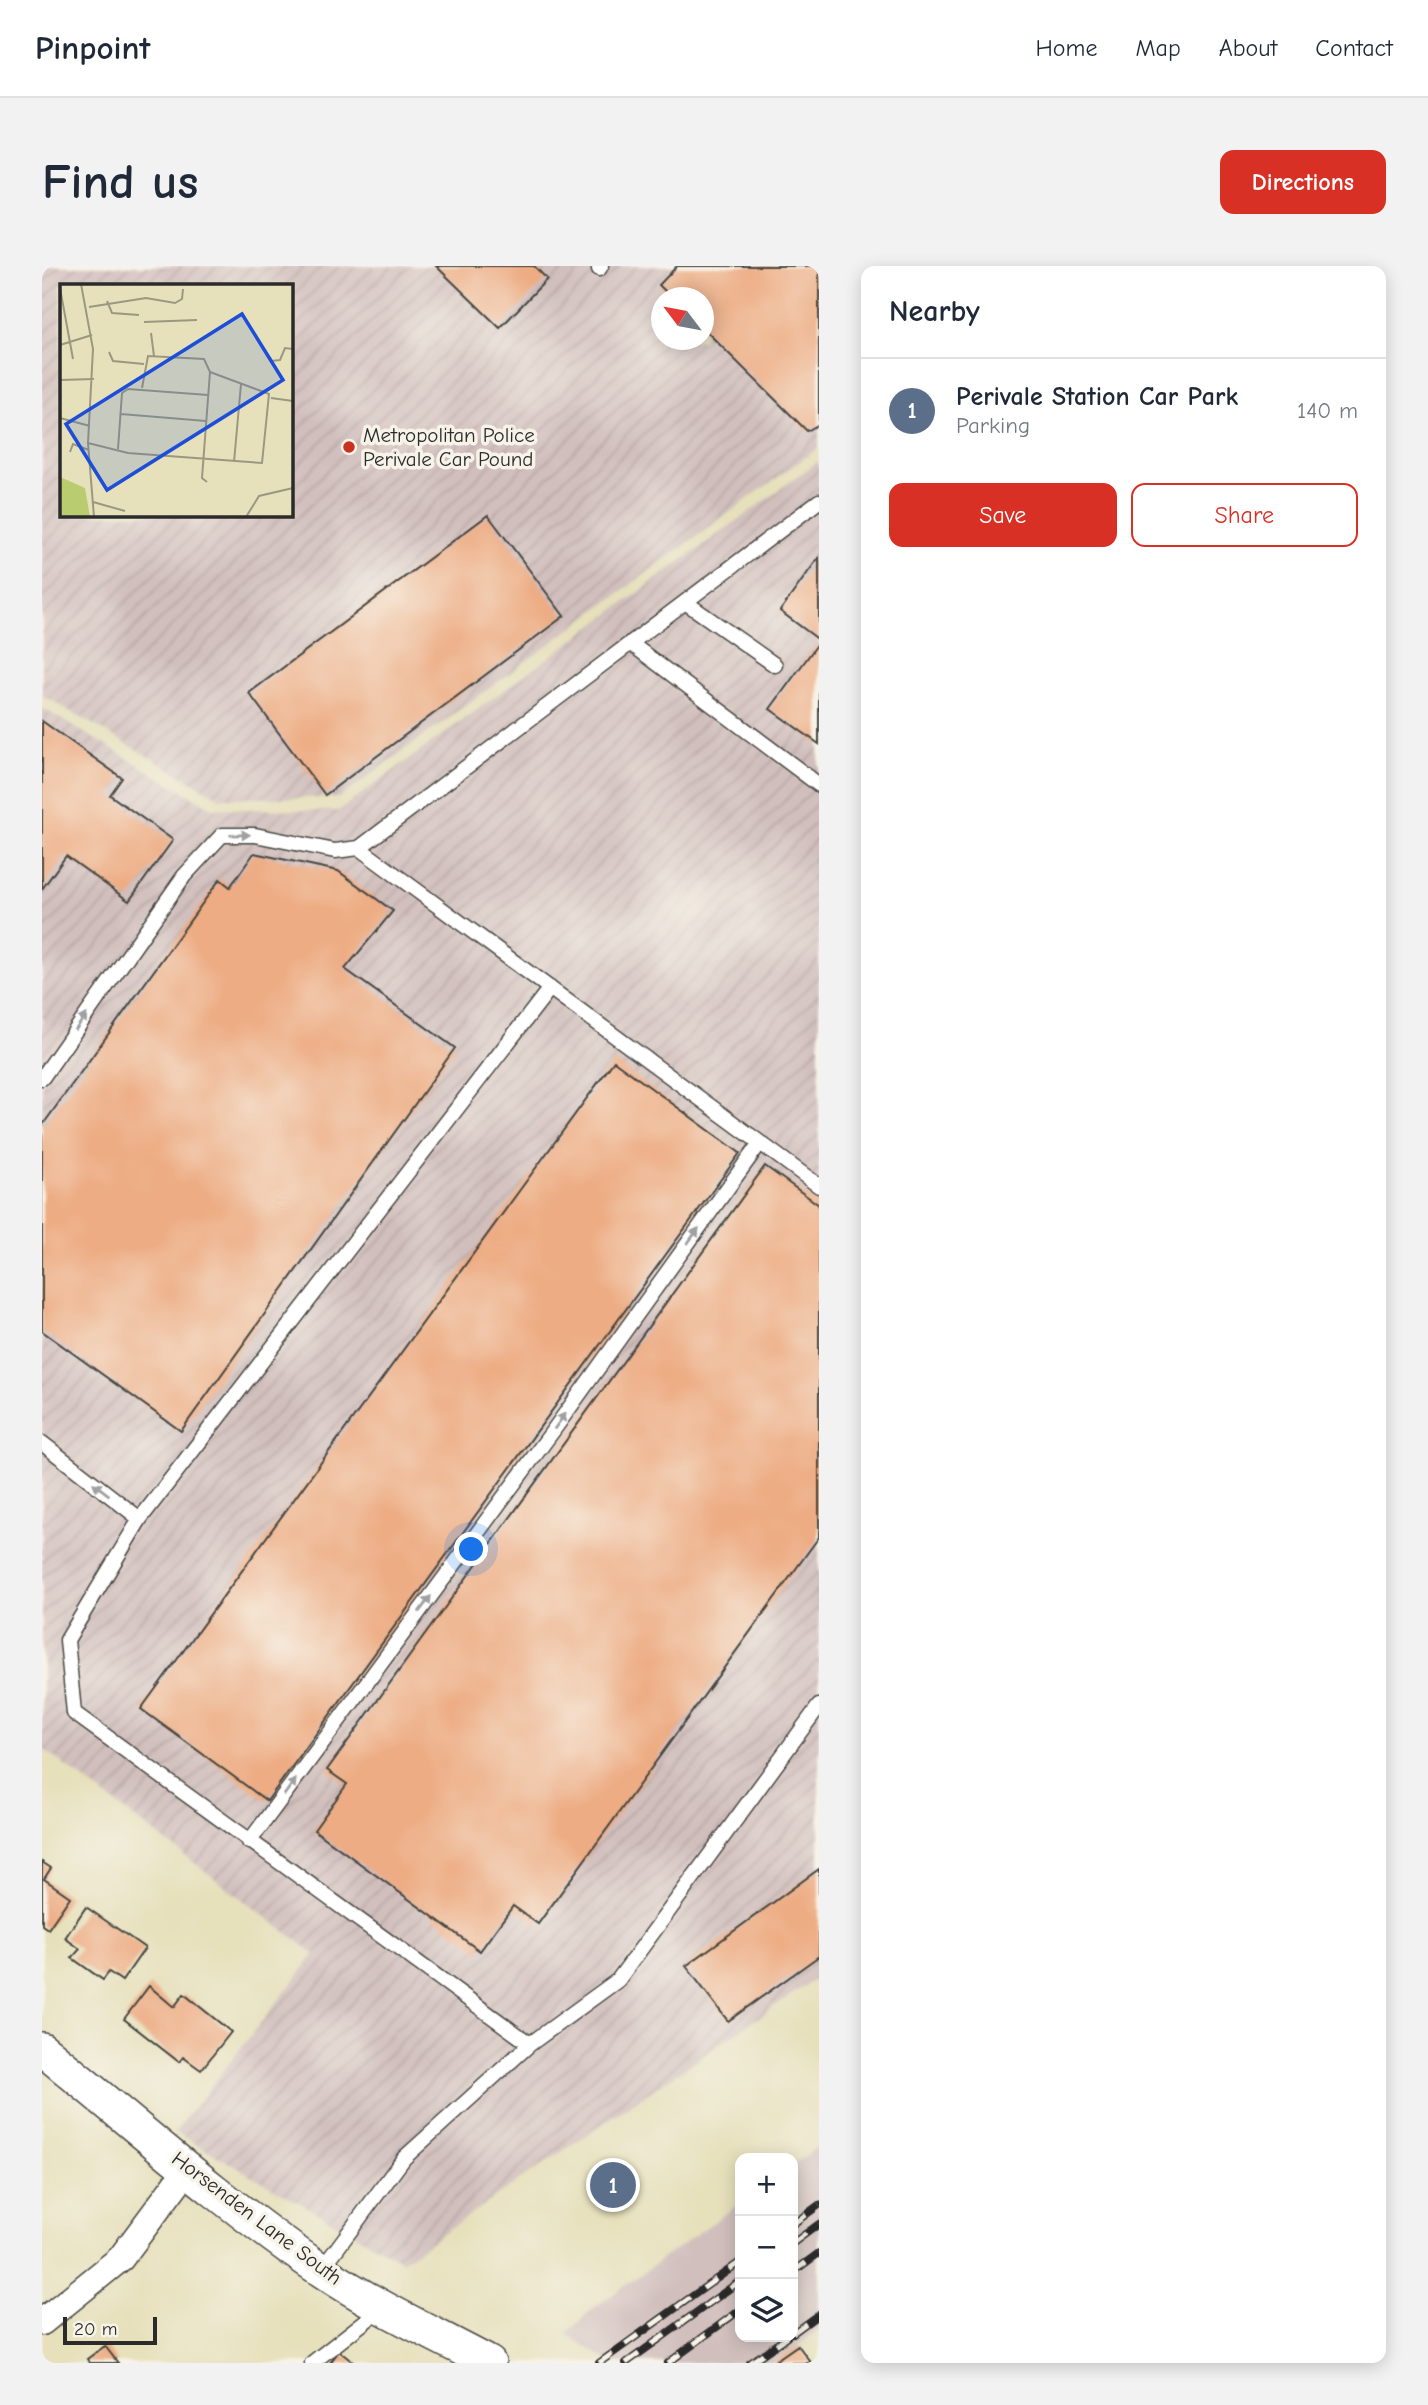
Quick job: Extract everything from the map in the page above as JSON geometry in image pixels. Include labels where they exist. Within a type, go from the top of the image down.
[{"type":"street","name":"Horsenden Lane South","points":[[42,2049],[188,2168],[321,2270],[383,2307],[489,2363]]},
{"type":"street","points":[[42,2322],[121,2258],[188,2168]]},
{"type":"lane","points":[[42,1078],[184,876],[222,835],[256,835],[335,851],[359,848],[819,501]]},
{"type":"lane","points":[[685,602],[775,665]]},
{"type":"lane","points":[[631,643],[819,785]]},
{"type":"lane","points":[[359,848],[819,1186]]},
{"type":"lane","points":[[530,2044],[74,1713],[67,1640],[140,1519],[551,988]]},
{"type":"lane","points":[[249,1842],[555,1428],[760,1143]]},
{"type":"lane","points":[[42,1443],[140,1519]]},
{"type":"lane","points":[[321,2270],[404,2158],[530,2044],[618,1980],[819,1706]]},
{"type":"lane","points":[[312,2363],[383,2307]]},
{"type":"shaded area","points":[[42,266],[819,266],[819,447],[339,798],[220,798],[42,695]]},
{"type":"shaded area","points":[[819,461],[819,1976],[402,2261],[175,2132],[315,1954],[42,1748],[42,708],[212,808],[338,811]]},
{"type":"shaded area","points":[[819,2146],[819,2330],[772,2363],[611,2363],[566,2334],[591,2310],[735,2207],[735,2342],[798,2342],[798,2161]]},
{"type":"building","points":[[436,266],[534,266],[547,279],[500,328]]},
{"type":"building","points":[[677,266],[819,266],[819,424],[807,431],[714,339],[714,287],[659,285]]},
{"type":"building","points":[[488,515],[564,616],[325,795],[249,693]]},
{"type":"building","points":[[819,557],[819,640],[780,611]]},
{"type":"building","points":[[819,642],[819,744],[770,709]]},
{"type":"building","points":[[42,721],[122,778],[110,795],[173,840],[129,901],[66,856],[42,889]]},
{"type":"building","points":[[254,853],[338,871],[393,911],[345,969],[455,1048],[181,1431],[42,1331],[42,1126],[220,879],[230,887]]},
{"type":"building","points":[[614,1061],[740,1153],[267,1801],[141,1709]]},
{"type":"building","points":[[765,1166],[819,1205],[819,1537],[538,1924],[513,1906],[480,1951],[314,1830],[347,1784],[327,1770]]},
{"type":"building","points":[[42,1862],[51,1868],[44,1879],[70,1897],[48,1929],[42,1925]]},
{"type":"building","points":[[819,1869],[819,1956],[728,2021],[686,1966]]},
{"type":"building","points":[[86,1907],[145,1948],[122,1981],[109,1972],[103,1980],[72,1958],[80,1949],[65,1938]]},
{"type":"building","points":[[149,1986],[174,2007],[184,1994],[231,2032],[201,2070],[183,2057],[179,2062],[124,2019]]},
{"type":"building","points":[[798,2345],[811,2363],[772,2363]]},
{"type":"building","points":[[105,2346],[118,2363],[90,2363],[87,2359]]},
{"type":"building","points":[[339,2351],[354,2363],[330,2363]]},
{"type":"railway","points":[[798,2220],[819,2205]]},
{"type":"railway","points":[[798,2239],[819,2224]]},
{"type":"railway","points":[[798,2268],[819,2253]]},
{"type":"railway","points":[[599,2363],[735,2266]]},
{"type":"railway","points":[[626,2363],[735,2285]]},
{"type":"railway","points":[[668,2363],[735,2314]]},
{"type":"railway","points":[[798,2329],[819,2314]]},
{"type":"railway","points":[[750,2363],[780,2342]]},
{"type":"place","name":"Metropolitan Police Perivale Car Pound","points":[[349,447]]},
{"type":"place","name":"Perivale Station Car Park","points":[[613,2185]]}]
